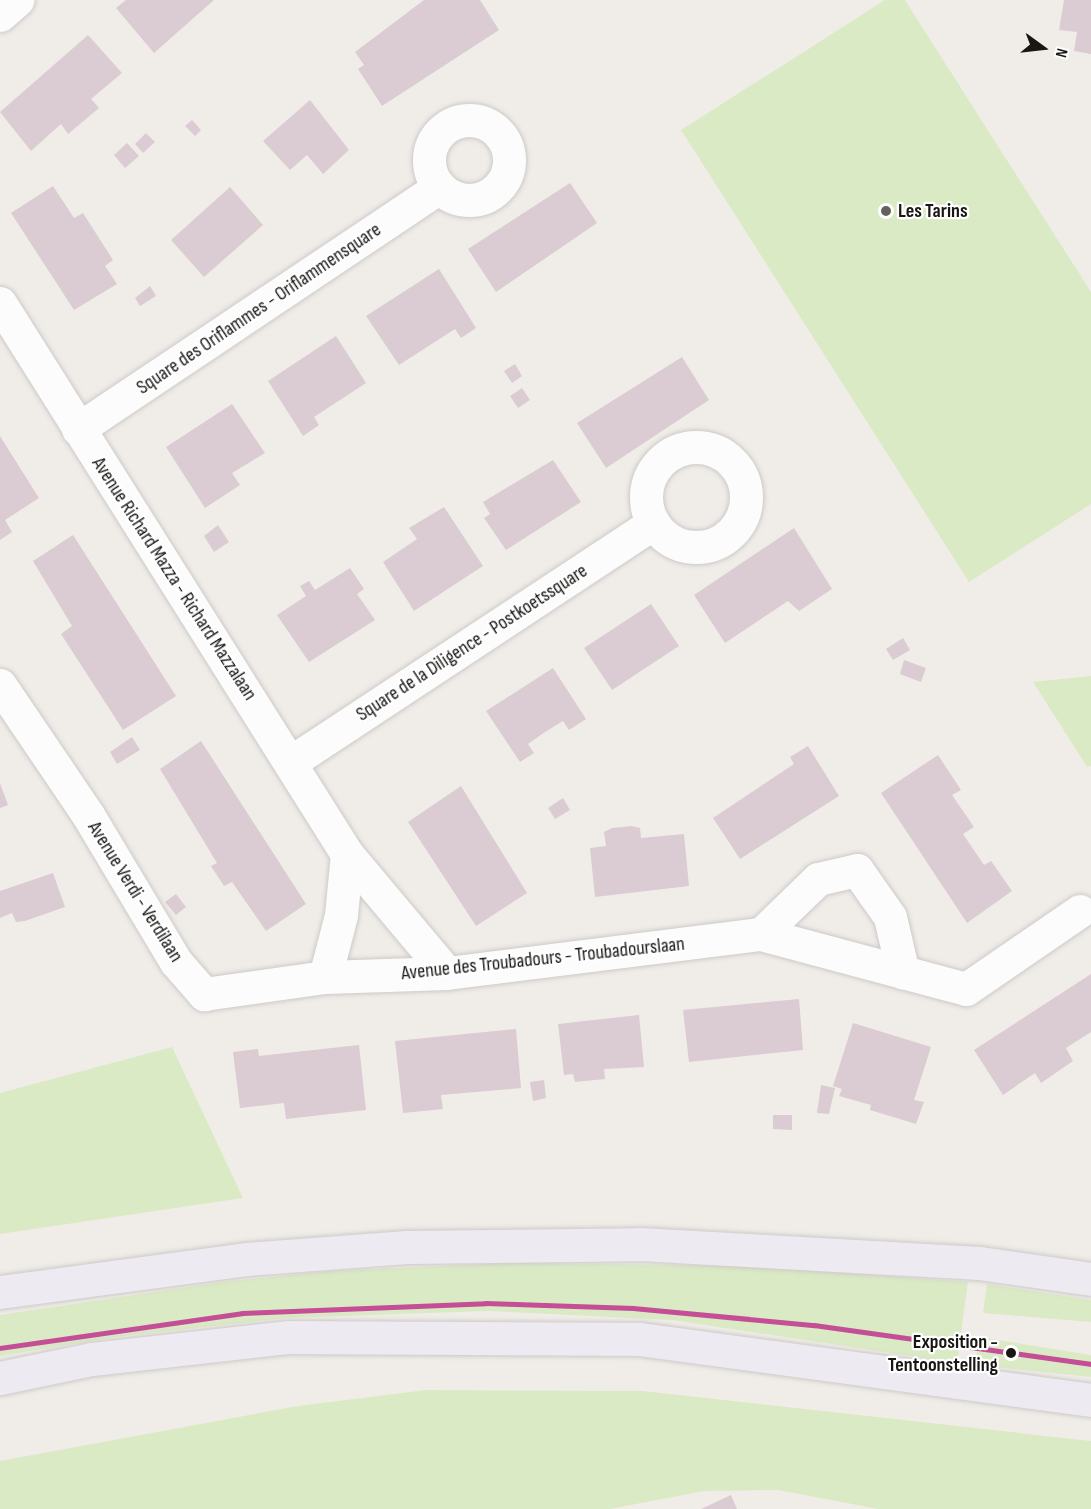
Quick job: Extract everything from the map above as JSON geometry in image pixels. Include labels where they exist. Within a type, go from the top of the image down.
[{"type":"main road","points":[[0,1292],[246,1259],[442,1246],[640,1244],[979,1263],[1091,1279]]},
{"type":"main road","points":[[0,1378],[92,1359],[289,1337],[640,1339],[1091,1400]]},
{"type":"street","points":[[0,15],[17,0]]},
{"type":"street","name":"Square des Oriflammes - Oriflammensquare","points":[[78,429],[439,187]]},
{"type":"street","name":"Avenue Richard Mazza - Richard Mazzalaan","points":[[0,303],[347,854],[447,973]]},
{"type":"street","name":"Square de la Diligence - Postkoetssquare","points":[[291,762],[653,523]]},
{"type":"street","name":"Avenue Verdi - Verdilaan","points":[[0,685],[88,815],[176,962],[204,994],[325,977]]},
{"type":"street","points":[[325,977],[341,915],[347,854]]},
{"type":"street","points":[[761,934],[818,879],[857,870],[890,917],[903,972]]},
{"type":"street","name":"Avenue des Troubadours - Troubadourslaan","points":[[325,977],[447,973],[761,934],[966,990],[1080,911]]},
{"type":"green space","name":"Les Tarins","points":[[885,0],[905,0],[1091,292],[1091,504],[969,582],[681,130]]},
{"type":"green space","points":[[1091,676],[1091,766],[1087,767],[1033,682]]},
{"type":"green space","points":[[172,1047],[243,1198],[0,1234],[0,1093]]},
{"type":"green space","points":[[510,1263],[751,1266],[968,1282],[957,1363],[672,1320],[489,1311],[285,1318],[115,1337],[0,1356],[0,1315],[222,1282],[330,1271]]},
{"type":"green space","points":[[987,1284],[1091,1300],[1091,1322],[983,1313]]},
{"type":"green space","points":[[979,1337],[1091,1355],[1091,1377],[975,1365]]},
{"type":"green space","points":[[426,1390],[643,1391],[1091,1441],[1091,1509],[878,1509],[778,1490],[704,1491],[610,1509],[0,1509],[0,1461],[298,1406]]},
{"type":"building","points":[[126,0],[214,0],[154,53],[116,8]]},
{"type":"building","points":[[424,0],[480,0],[499,30],[382,106],[358,69],[364,65],[355,52]]},
{"type":"building","points":[[1064,0],[1091,0],[1091,54],[1074,51],[1077,32],[1059,30]]},
{"type":"building","points":[[88,35],[122,73],[91,99],[99,108],[68,134],[61,124],[31,151],[0,112]]},
{"type":"building","points":[[310,100],[349,150],[323,174],[307,155],[290,170],[263,141]]},
{"type":"building","points":[[192,120],[201,130],[195,136],[185,126]]},
{"type":"building","points":[[146,133],[155,142],[143,153],[135,144]]},
{"type":"building","points":[[127,143],[139,156],[125,168],[114,155]]},
{"type":"building","points":[[570,183],[597,223],[496,292],[468,249]]},
{"type":"building","points":[[53,186],[74,218],[83,213],[113,260],[105,266],[117,284],[74,310],[11,213]]},
{"type":"building","points":[[230,187],[263,225],[204,277],[171,240]]},
{"type":"building","points":[[439,269],[476,328],[461,338],[455,329],[399,365],[366,316]]},
{"type":"building","points":[[150,286],[156,296],[140,306],[135,298]]},
{"type":"building","points":[[336,336],[366,383],[314,417],[319,425],[303,436],[268,381]]},
{"type":"building","points":[[682,357],[709,400],[606,468],[577,423]]},
{"type":"building","points":[[515,364],[522,376],[512,383],[504,371]]},
{"type":"building","points":[[522,388],[530,400],[518,408],[510,396]]},
{"type":"building","points":[[232,404],[265,453],[232,473],[240,485],[205,508],[166,447]]},
{"type":"building","points":[[0,436],[39,498],[5,520],[12,532],[0,540]]},
{"type":"building","points":[[553,460],[581,502],[506,550],[484,518],[490,514],[483,502]]},
{"type":"building","points":[[444,507],[483,566],[414,611],[383,562],[417,539],[409,528]]},
{"type":"building","points":[[218,525],[229,542],[214,552],[204,536]]},
{"type":"building","points":[[794,528],[832,589],[799,611],[788,601],[725,643],[694,595]]},
{"type":"building","points":[[73,535],[176,696],[123,730],[61,634],[72,626],[33,561]]},
{"type":"building","points":[[350,568],[364,589],[357,594],[375,620],[309,662],[277,615],[306,596],[300,586],[309,581],[315,590]]},
{"type":"building","points":[[651,604],[679,646],[612,690],[584,648]]},
{"type":"building","points":[[903,638],[910,650],[893,660],[886,649]]},
{"type":"building","points":[[904,660],[926,668],[921,682],[900,674]]},
{"type":"building","points":[[553,668],[586,719],[569,730],[563,721],[545,732],[528,744],[534,753],[520,762],[486,711]]},
{"type":"building","points":[[132,737],[140,750],[117,764],[110,752]]},
{"type":"building","points":[[201,741],[306,904],[266,931],[232,882],[224,886],[211,866],[217,863],[160,769]]},
{"type":"building","points":[[808,746],[839,796],[740,859],[713,818],[794,764],[790,757]]},
{"type":"building","points":[[938,755],[961,790],[952,795],[974,827],[963,834],[984,865],[991,861],[1012,891],[967,923],[881,793]]},
{"type":"building","points":[[0,783],[8,805],[0,808]]},
{"type":"building","points":[[461,786],[527,893],[476,926],[408,822]]},
{"type":"building","points":[[563,798],[570,810],[555,819],[548,808]]},
{"type":"building","points":[[632,826],[640,828],[641,838],[684,834],[689,886],[595,897],[590,848],[606,846],[604,832],[612,828]]},
{"type":"building","points":[[53,873],[65,907],[25,921],[16,922],[12,913],[0,918],[0,891]]},
{"type":"building","points":[[176,894],[186,907],[176,915],[165,902]]},
{"type":"building","points":[[1091,974],[1091,1032],[1066,1048],[1073,1061],[1041,1083],[1035,1073],[1003,1095],[974,1050]]},
{"type":"building","points":[[799,999],[803,1050],[689,1062],[683,1010]]},
{"type":"building","points":[[639,1015],[644,1067],[604,1069],[605,1079],[575,1082],[573,1074],[564,1075],[558,1024]]},
{"type":"building","points":[[853,1023],[931,1047],[914,1100],[924,1102],[916,1124],[870,1110],[871,1105],[839,1096],[842,1089],[833,1086]]},
{"type":"building","points":[[516,1029],[521,1088],[441,1095],[443,1109],[403,1113],[395,1041]]},
{"type":"building","points":[[359,1045],[366,1110],[286,1119],[284,1103],[240,1108],[233,1052],[258,1049],[259,1056]]},
{"type":"building","points":[[544,1080],[546,1098],[533,1101],[530,1082]]},
{"type":"building","points":[[821,1085],[835,1088],[829,1114],[817,1113]]},
{"type":"building","points":[[773,1115],[792,1115],[792,1130],[773,1129]]},
{"type":"building","points":[[731,1495],[737,1509],[701,1509]]},
{"type":"transit line","points":[[0,1348],[242,1313],[486,1303],[633,1308],[814,1325],[1091,1364]]},
{"type":"place","name":"Les Tarins","points":[[886,211]]},
{"type":"place","name":"Exposition - Tentoonstelling","points":[[1011,1353]]}]
